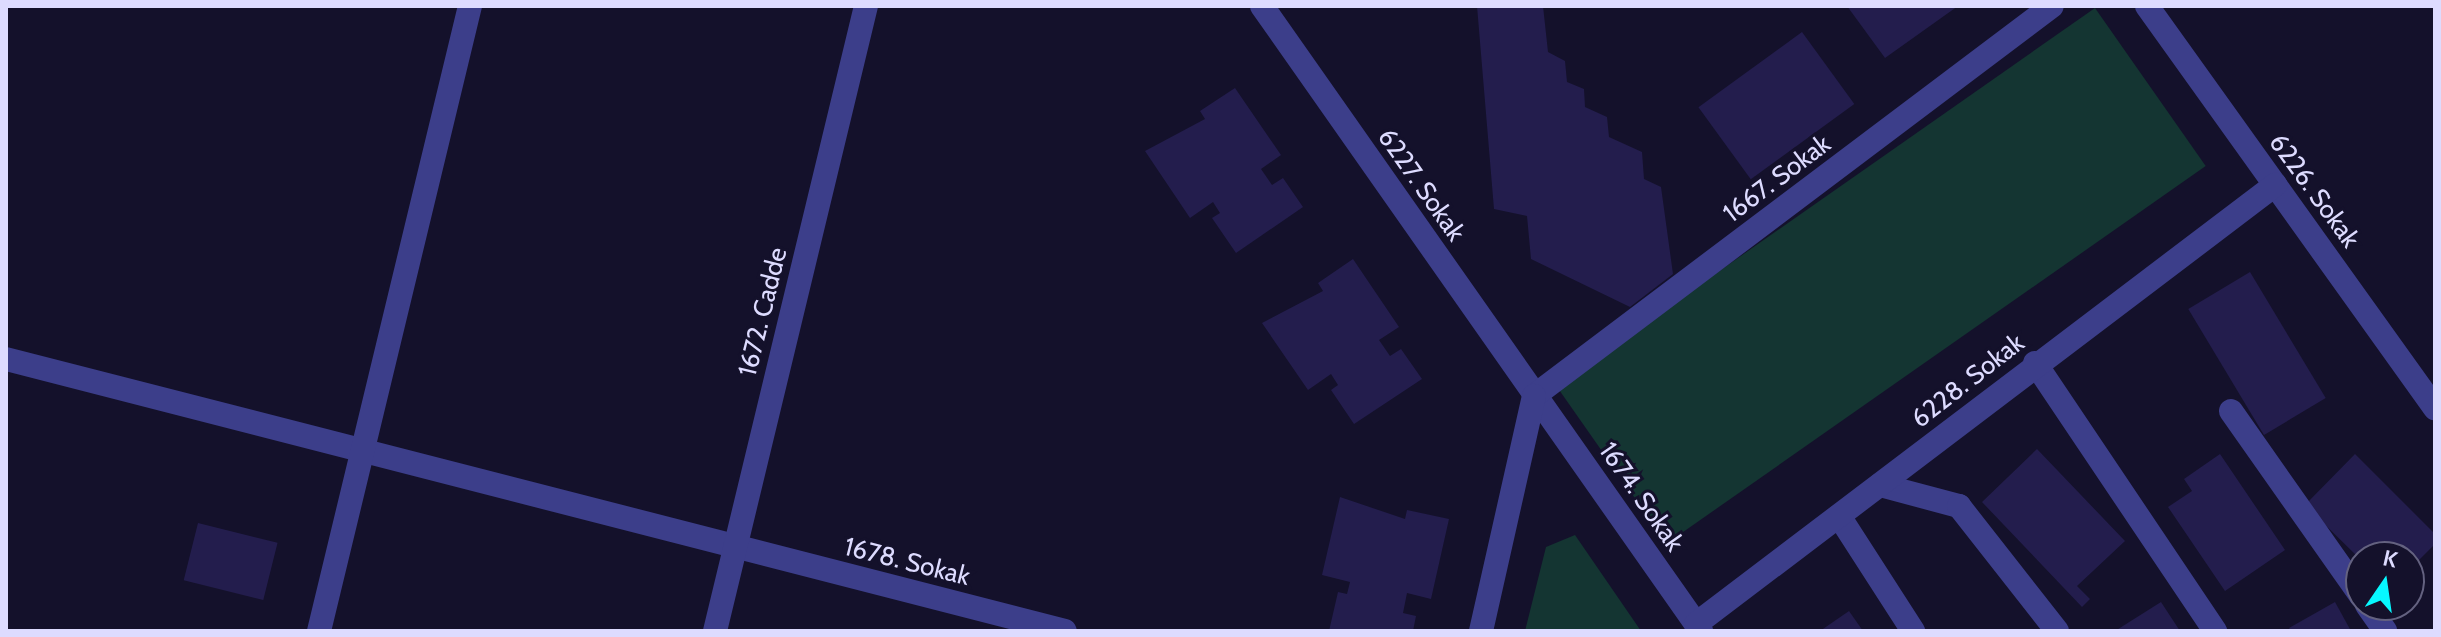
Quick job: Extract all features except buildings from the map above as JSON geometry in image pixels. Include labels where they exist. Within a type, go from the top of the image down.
[{"type":"street","points":[[319,631],[470,6]]},
{"type":"street","name":"1672. Cadde","points":[[715,631],[866,6]]},
{"type":"street","name":"6227. Sokak","points":[[1262,6],[1534,396]]},
{"type":"street","name":"1667. Sokak","points":[[1534,396],[2052,6]]},
{"type":"street","name":"6226. Sokak","points":[[2147,6],[2435,409]]},
{"type":"street","name":"6228. Sokak","points":[[1699,628],[2035,363],[2275,185]]},
{"type":"street","name":"1678. Sokak","points":[[6,359],[1065,631]]},
{"type":"street","points":[[2035,363],[2215,631]]},
{"type":"street","points":[[1481,631],[1534,396]]},
{"type":"street","name":"1674. Sokak","points":[[1534,396],[1699,628]]},
{"type":"street","points":[[2231,411],[2345,573]]},
{"type":"street","points":[[1880,485],[1959,506],[2057,631]]},
{"type":"street","points":[[1839,516],[1913,631]]},
{"type":"green space","points":[[2095,8],[2206,166],[1667,544],[1556,385]]},
{"type":"green space","points":[[1575,535],[1641,631],[1525,631],[1546,547]]}]
